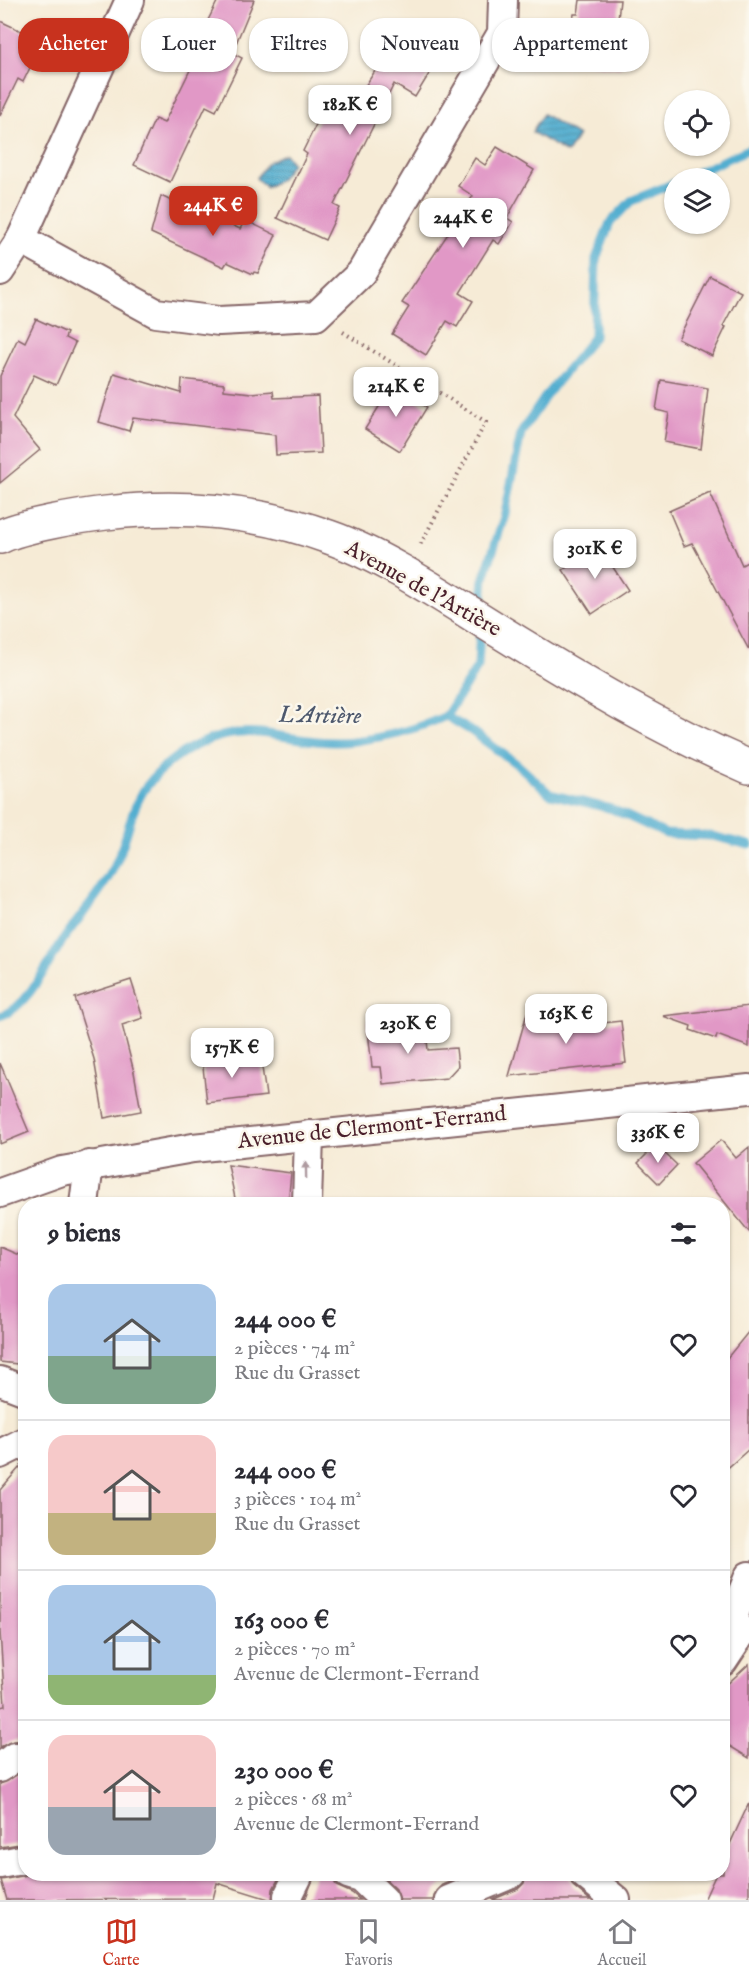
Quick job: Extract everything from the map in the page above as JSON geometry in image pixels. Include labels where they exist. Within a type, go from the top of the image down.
[{"type":"street","points":[[0,271],[21,239],[130,0]]},
{"type":"street","points":[[21,239],[156,313],[219,321],[317,315],[362,273],[502,33],[503,0]]},
{"type":"street","name":"Avenue de l'Artière","points":[[1,535],[80,516],[152,508],[221,511],[276,522],[330,537],[405,574],[596,690],[690,741],[749,767]]},
{"type":"street","name":"Avenue de Clermont-Ferrand","points":[[0,1193],[62,1171],[193,1148],[749,1089]]},
{"type":"street","points":[[307,1197],[309,1135]]},
{"type":"street","points":[[85,1197],[89,1165]]},
{"type":"street","points":[[0,1381],[18,1388]]},
{"type":"street","points":[[0,1454],[18,1445]]},
{"type":"street","points":[[730,1643],[749,1576]]},
{"type":"street","points":[[0,1768],[14,1757],[18,1757]]},
{"type":"street","points":[[0,1864],[18,1861]]},
{"type":"street","points":[[289,1900],[288,1896],[296,1881]]},
{"type":"street","points":[[364,1881],[384,1900]]},
{"type":"street","points":[[448,1900],[494,1881]]},
{"type":"street","points":[[593,1881],[616,1900]]},
{"type":"path","points":[[317,315],[486,422],[405,574]]},
{"type":"water","points":[[543,114],[578,136],[567,153],[532,132]]},
{"type":"water","points":[[285,154],[292,163],[281,179],[266,187],[256,178],[268,162]]},
{"type":"building","points":[[218,0],[254,0],[237,41],[237,18],[209,18]]},
{"type":"building","points":[[580,0],[620,0],[618,18],[573,18],[574,14],[578,14]]},
{"type":"building","points":[[0,21],[18,29],[18,72],[28,72],[23,82],[18,79],[0,116]]},
{"type":"building","points":[[237,56],[242,58],[237,68]]},
{"type":"building","points":[[189,72],[235,72],[216,111],[206,106],[170,182],[134,165],[155,119],[164,123]]},
{"type":"building","points":[[374,72],[430,72],[415,97],[394,84],[334,205],[340,208],[325,240],[277,218],[307,154],[303,151],[332,92],[355,102]]},
{"type":"building","points":[[497,147],[534,170],[507,218],[513,222],[499,244],[493,240],[460,293],[473,301],[457,327],[447,321],[426,355],[392,334],[409,307],[402,303],[473,196],[458,186],[475,158],[485,165]]},
{"type":"building","points":[[161,196],[213,221],[215,217],[240,229],[245,220],[276,235],[258,273],[253,274],[227,262],[224,267],[151,233]]},
{"type":"building","points":[[710,276],[741,292],[723,326],[726,327],[712,356],[678,339]]},
{"type":"building","points":[[36,319],[67,333],[65,338],[75,343],[56,385],[34,375],[13,418],[40,450],[0,483],[0,376],[18,338],[25,342]]},
{"type":"building","points":[[114,373],[181,393],[182,379],[224,384],[224,390],[252,393],[273,391],[274,398],[318,396],[321,453],[276,455],[275,435],[133,418],[129,431],[99,422]]},
{"type":"building","points":[[661,380],[708,388],[701,449],[664,442],[669,413],[656,410]]},
{"type":"building","points":[[392,386],[427,407],[400,451],[365,429]]},
{"type":"building","points":[[710,493],[742,565],[749,561],[749,650],[692,543],[684,546],[669,511]]},
{"type":"building","points":[[599,546],[628,590],[592,614],[563,570]]},
{"type":"building","points":[[131,980],[143,1018],[122,1025],[141,1111],[104,1118],[94,1059],[75,998]]},
{"type":"building","points":[[749,1006],[749,1047],[717,1035],[716,1039],[690,1030],[691,1026],[663,1016]]},
{"type":"building","points":[[555,1010],[557,1028],[621,1021],[626,1063],[509,1076],[527,1013]]},
{"type":"building","points":[[392,1020],[393,1033],[426,1030],[428,1050],[456,1048],[458,1066],[447,1078],[383,1084],[381,1067],[372,1067],[367,1022]]},
{"type":"building","points":[[235,1054],[236,1063],[261,1060],[266,1096],[207,1103],[202,1058]]},
{"type":"building","points":[[0,1063],[29,1132],[0,1144]]},
{"type":"building","points":[[721,1140],[736,1158],[749,1147],[749,1232],[730,1209],[730,1197],[721,1197],[693,1163]]},
{"type":"building","points":[[656,1145],[677,1165],[659,1184],[638,1163]]},
{"type":"building","points":[[228,1165],[291,1173],[289,1197],[235,1197]]},
{"type":"building","points":[[0,1247],[18,1255],[18,1364],[0,1362]]},
{"type":"building","points":[[749,1331],[749,1449],[730,1466],[730,1354]]},
{"type":"building","points":[[18,1469],[18,1741],[0,1747],[0,1707],[5,1706],[0,1632],[0,1490]]},
{"type":"building","points":[[749,1664],[749,1758],[730,1746],[730,1682]]},
{"type":"building","points":[[18,1774],[18,1844],[0,1847],[0,1784]]},
{"type":"building","points":[[749,1803],[749,1900],[704,1900],[713,1881],[730,1881],[730,1844]]},
{"type":"building","points":[[18,1877],[18,1881],[277,1881],[273,1889],[272,1900],[217,1883],[213,1899],[7,1900],[1,1880]]},
{"type":"building","points":[[312,1881],[334,1881],[336,1886],[352,1893],[360,1900],[305,1900]]},
{"type":"building","points":[[387,1881],[452,1881],[442,1885],[436,1891],[433,1900],[400,1900],[396,1889]]},
{"type":"building","points":[[525,1881],[571,1881],[573,1886],[590,1900],[492,1900],[518,1889]]},
{"type":"waterway","points":[[707,168],[749,149]]},
{"type":"waterway","points":[[481,612],[484,578],[505,514],[521,433],[547,394],[594,337],[596,259],[610,223],[631,201],[664,188]]},
{"type":"waterway","points":[[446,716],[478,666],[480,629]]},
{"type":"waterway","name":"L'Artière","points":[[446,716],[473,732],[518,765],[550,794],[612,809],[666,834],[712,836],[749,845]]},
{"type":"waterway","name":"L'Artière","points":[[0,1016],[20,1004],[29,994],[65,937],[109,877],[136,805],[146,787],[168,763],[182,753],[211,739],[243,733],[319,741],[354,741],[401,732],[446,716]]}]
